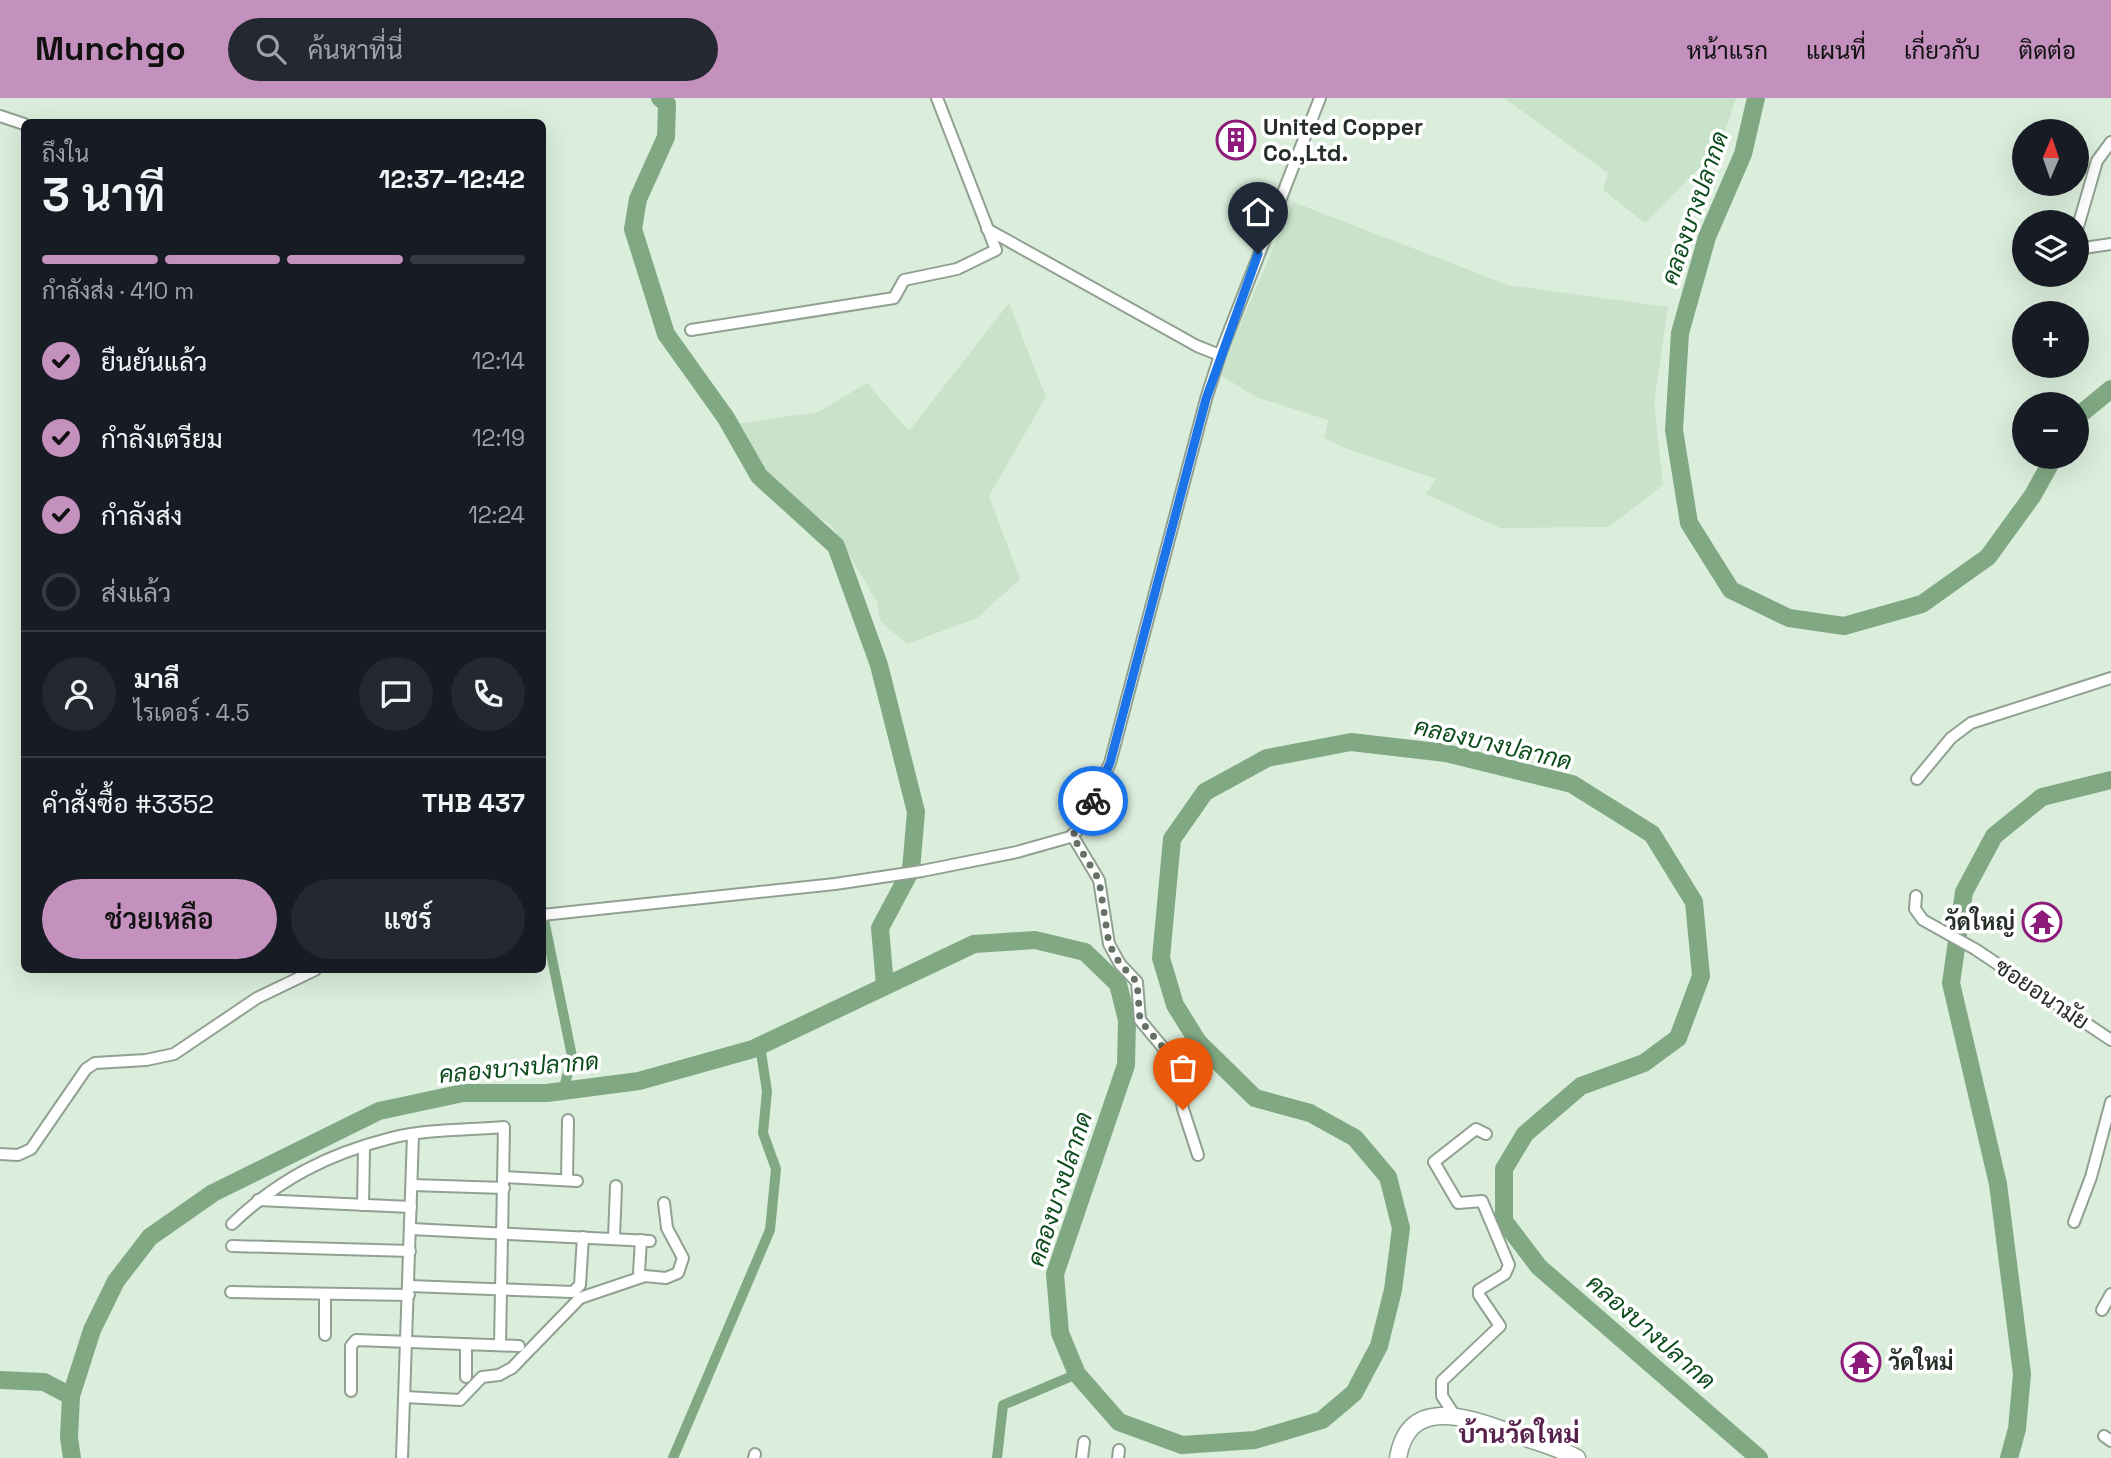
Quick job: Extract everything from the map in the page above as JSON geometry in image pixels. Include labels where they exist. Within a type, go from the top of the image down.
[{"type":"street","points":[[691,330],[894,298],[904,280],[957,269],[996,250],[937,98]]},
{"type":"street","points":[[547,914],[799,888],[922,872],[1017,852],[1072,835],[1080,828],[1110,763],[1221,352],[1320,98]]},
{"type":"street","points":[[0,116],[21,123]]},
{"type":"street","points":[[2083,210],[2097,160],[2111,142]]},
{"type":"street","points":[[987,229],[1197,346],[1217,354],[1221,352]]},
{"type":"street","points":[[2089,247],[2111,244]]},
{"type":"street","points":[[1917,779],[1951,738],[1971,723],[2111,678]]},
{"type":"street","points":[[1072,835],[1099,880],[1109,944],[1120,964],[1137,982],[1140,1020],[1175,1062],[1183,1110],[1198,1155]]},
{"type":"street","name":"ซอยอนามัย","points":[[1916,896],[1917,915],[1975,949],[2111,1040]]},
{"type":"street","points":[[0,1154],[18,1155],[31,1149],[86,1069],[95,1063],[146,1060],[174,1054],[257,998],[308,973]]},
{"type":"street","points":[[2074,1222],[2091,1177],[2111,1102]]},
{"type":"street","points":[[412,1185],[572,1180],[568,1120]]},
{"type":"street","points":[[232,1224],[258,1200],[292,1175],[364,1148],[413,1135],[504,1127],[500,1345]]},
{"type":"street","points":[[1455,1416],[1442,1395],[1442,1381],[1500,1326],[1479,1295],[1479,1290],[1509,1269],[1482,1201],[1458,1203],[1434,1163],[1476,1129],[1486,1134]]},
{"type":"street","points":[[402,1458],[413,1135]]},
{"type":"street","points":[[363,1205],[364,1148]]},
{"type":"street","points":[[614,1238],[616,1186]]},
{"type":"street","points":[[258,1200],[411,1207]]},
{"type":"street","points":[[405,1397],[460,1400],[482,1377],[499,1375],[512,1368],[580,1298],[645,1276],[666,1278],[678,1273],[682,1258],[667,1227],[664,1203]]},
{"type":"street","points":[[411,1229],[645,1240],[639,1272]]},
{"type":"street","points":[[231,1292],[325,1294],[578,1290],[583,1237]]},
{"type":"street","points":[[232,1246],[410,1251]]},
{"type":"street","points":[[324,1335],[325,1294]]},
{"type":"street","points":[[2102,1310],[2111,1294]]},
{"type":"street","points":[[351,1391],[354,1342],[519,1346]]},
{"type":"street","points":[[466,1345],[466,1377]]},
{"type":"street","points":[[1398,1458],[1400,1446],[1412,1428],[1423,1420],[1437,1416],[1473,1419],[1577,1458]]},
{"type":"street","points":[[1082,1458],[1084,1442]]},
{"type":"shaded area","points":[[1504,98],[1736,98],[1720,147],[1645,223],[1603,190],[1608,173]]},
{"type":"shaded area","points":[[1293,202],[1508,285],[1668,307],[1654,403],[1663,485],[1609,527],[1500,528],[1426,494],[1436,479],[1345,448],[1324,438],[1328,420],[1256,397],[1219,374]]},
{"type":"shaded area","points":[[1009,303],[1046,397],[989,496],[1020,579],[977,618],[907,644],[880,621],[877,602],[832,526],[779,491],[728,425],[818,412],[867,383],[909,431]]},
{"type":"waterway","points":[[660,98],[667,104],[666,137],[638,199],[633,229],[666,334],[726,418],[759,476],[836,546],[879,665],[916,812],[911,870],[880,928],[885,986]]},
{"type":"waterway","name":"คลองบางปลากด","points":[[1756,98],[1743,154],[1707,237],[1680,333],[1674,430],[1689,523],[1731,590],[1789,618],[1844,626],[1922,604],[1988,557],[2033,495],[2047,469]]},
{"type":"waterway","name":"คลองบางปลากด","points":[[2089,407],[2111,389]]},
{"type":"waterway","name":"คลองบางปลากด","points":[[72,1458],[69,1438],[71,1396],[92,1330],[116,1281],[150,1237],[213,1193],[379,1111],[463,1093],[547,1093],[639,1081],[753,1049],[974,944],[1035,940],[1085,952],[1118,984],[1127,1020],[1126,1065],[1055,1274],[1060,1333],[1077,1374],[1119,1422],[1182,1445],[1255,1440],[1322,1420],[1354,1393],[1379,1346],[1393,1290],[1401,1228],[1388,1177],[1355,1138],[1310,1113],[1255,1098],[1198,1042],[1175,1005],[1161,958],[1172,839],[1205,792],[1267,758],[1351,742],[1446,753],[1572,784],[1652,834],[1694,902],[1701,976],[1678,1038],[1644,1063],[1581,1086],[1525,1134],[1504,1169],[1504,1221],[1539,1267],[1759,1458]]},
{"type":"waterway","name":"คลองบางปลากด","points":[[2009,1458],[2017,1429],[2022,1374],[1998,1184],[1951,983],[1964,892],[1994,836],[2042,797],[2111,780]]},
{"type":"waterway","points":[[546,929],[572,1056],[563,1092]]},
{"type":"waterway","points":[[673,1458],[770,1230],[776,1169],[763,1133],[767,1091],[760,1046]]},
{"type":"waterway","points":[[997,1458],[1003,1405],[1077,1374]]},
{"type":"waterway","points":[[0,1380],[44,1382],[71,1396]]},
{"type":"way so far","points":[[1093,801],[1080,828],[1072,835],[1102,887],[1109,944],[1120,964],[1137,982],[1140,1020],[1162,1043],[1175,1062],[1183,1110]]},
{"type":"place","name":"United Copper Co.,Ltd.","points":[[1236,140]]},
{"type":"place","name":"วัดใหญ่","points":[[2042,922]]},
{"type":"place","name":"วัดใหม่","points":[[1861,1362]]},
{"type":"district","name":"บ้านวัดใหม่","points":[[1519,1434]]},
{"type":"route","points":[[1093,801],[1110,763],[1206,399],[1258,254]]}]
